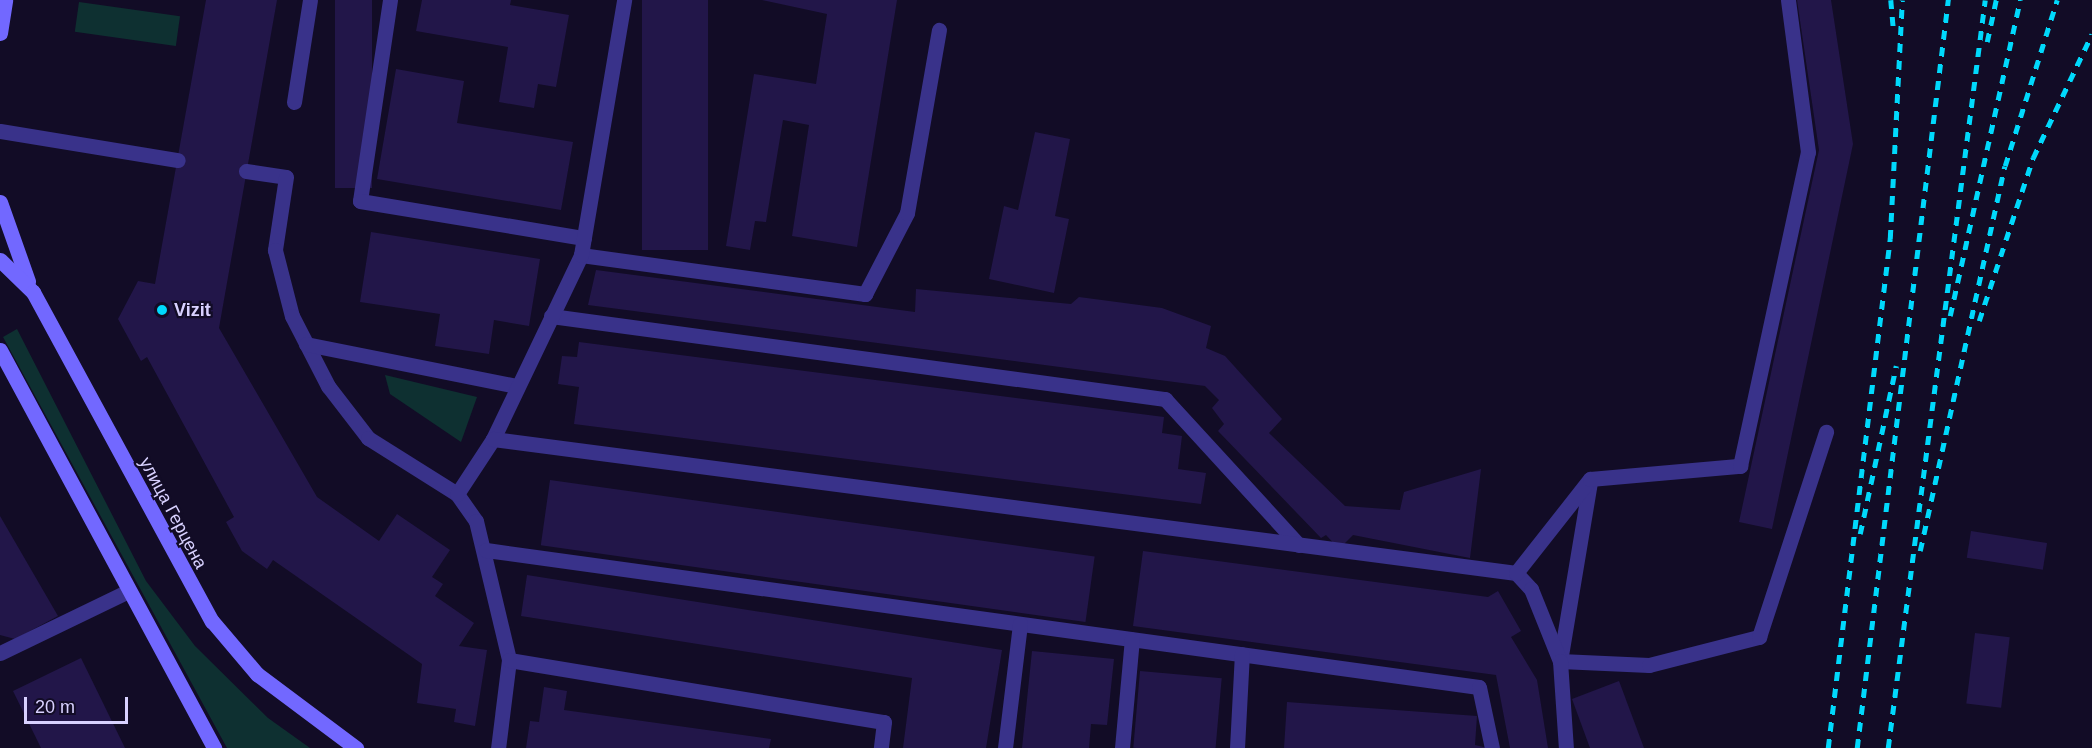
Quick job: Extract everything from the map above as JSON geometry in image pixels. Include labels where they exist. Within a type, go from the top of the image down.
[{"type":"main road","points":[[0,33],[5,0]]},
{"type":"main road","points":[[0,202],[33,292]]},
{"type":"main road","name":"улица Герцена","points":[[0,260],[33,292],[212,621],[257,674],[357,748]]},
{"type":"main road","points":[[0,350],[214,748]]},
{"type":"lane","points":[[294,102],[310,0]]},
{"type":"lane","points":[[390,0],[360,201],[584,238]]},
{"type":"lane","points":[[457,494],[493,440],[516,386],[581,255],[624,0]]},
{"type":"lane","points":[[1516,573],[1590,479],[1740,466],[1808,152],[1788,0]]},
{"type":"lane","points":[[581,255],[865,294],[908,213],[939,30]]},
{"type":"lane","points":[[0,131],[177,160]]},
{"type":"lane","points":[[246,171],[286,177],[275,250],[292,316],[328,386],[368,438],[457,494],[476,522],[486,550],[509,660],[498,748]]},
{"type":"lane","points":[[551,316],[1164,399],[1299,544]]},
{"type":"lane","points":[[306,344],[516,386]]},
{"type":"lane","points":[[1560,661],[1649,665],[1759,637],[1826,432]]},
{"type":"lane","points":[[493,440],[1516,573],[1531,589],[1560,661]]},
{"type":"lane","points":[[1566,748],[1560,661],[1590,479]]},
{"type":"lane","points":[[486,550],[1479,687],[1492,748]]},
{"type":"lane","points":[[0,653],[128,591]]},
{"type":"lane","points":[[1005,748],[1020,624]]},
{"type":"lane","points":[[1122,748],[1132,639]]},
{"type":"lane","points":[[1237,748],[1242,654]]},
{"type":"lane","points":[[509,660],[884,722],[881,748]]},
{"type":"green space","points":[[79,2],[180,16],[176,46],[75,32]]},
{"type":"green space","points":[[17,329],[146,581],[195,646],[268,718],[310,748],[227,748],[3,337]]},
{"type":"green space","points":[[385,375],[477,397],[461,442],[390,394]]},
{"type":"building","points":[[206,0],[277,0],[219,328],[317,497],[379,541],[397,514],[450,550],[432,577],[443,584],[435,596],[474,623],[459,646],[487,650],[475,726],[454,722],[456,709],[417,703],[422,664],[273,560],[267,569],[242,551],[226,522],[234,517],[147,357],[141,361],[118,319],[138,281],[155,284]]},
{"type":"building","points":[[335,0],[372,0],[372,188],[335,188]]},
{"type":"building","points":[[422,0],[511,0],[510,5],[569,15],[556,87],[538,84],[534,108],[499,102],[508,47],[416,31]]},
{"type":"building","points":[[642,0],[708,0],[708,250],[642,250]]},
{"type":"building","points":[[762,0],[897,0],[857,247],[792,236],[809,125],[783,120],[766,222],[755,221],[750,250],[726,246],[754,74],[816,84],[827,14]]},
{"type":"building","points":[[1797,0],[1831,0],[1853,144],[1772,529],[1739,522],[1819,150]]},
{"type":"building","points":[[396,69],[464,81],[457,123],[573,142],[561,210],[377,179]]},
{"type":"building","points":[[1035,132],[1070,139],[1055,216],[1069,219],[1054,293],[989,279],[1004,206],[1018,210]]},
{"type":"building","points":[[371,232],[540,259],[529,326],[494,320],[489,354],[435,346],[440,314],[360,302]]},
{"type":"building","points":[[596,270],[915,312],[916,289],[1071,304],[1079,297],[1162,308],[1211,326],[1206,348],[1225,356],[1282,419],[1269,433],[1345,506],[1400,510],[1404,492],[1481,469],[1470,558],[1353,535],[1339,549],[1326,535],[1321,538],[1218,431],[1224,424],[1212,408],[1219,400],[1205,386],[588,305]]},
{"type":"building","points":[[579,342],[1164,417],[1162,433],[1182,436],[1178,469],[1206,473],[1201,504],[574,424],[579,387],[558,384],[562,356],[577,357]]},
{"type":"building","points":[[550,480],[1095,557],[1085,622],[541,545]]},
{"type":"building","points":[[0,516],[58,616],[15,639],[0,635]]},
{"type":"building","points":[[1971,531],[2047,543],[2043,570],[1967,558]]},
{"type":"building","points":[[1143,551],[1488,597],[1498,591],[1521,631],[1511,637],[1537,680],[1548,748],[1510,748],[1496,675],[1133,626]]},
{"type":"building","points":[[527,575],[1002,650],[986,748],[903,748],[912,678],[521,616]]},
{"type":"building","points":[[1975,633],[2010,637],[2001,708],[1966,703]]},
{"type":"building","points":[[1032,651],[1114,659],[1107,725],[1091,724],[1089,748],[1022,748]]},
{"type":"building","points":[[81,658],[125,748],[41,748],[13,691]]},
{"type":"building","points":[[1140,671],[1222,678],[1216,748],[1133,748]]},
{"type":"building","points":[[1619,681],[1644,748],[1590,748],[1572,699]]},
{"type":"building","points":[[544,687],[567,691],[564,710],[771,739],[769,748],[526,748],[530,721],[539,722]]},
{"type":"building","points":[[1287,702],[1477,716],[1475,745],[1488,748],[1284,748]]},
{"type":"railway","points":[[1891,0],[1894,33]]},
{"type":"railway","points":[[1828,748],[1890,239],[1902,0]]},
{"type":"railway","points":[[1857,748],[1948,0]]},
{"type":"railway","points":[[1888,748],[1985,0]]},
{"type":"railway","points":[[1987,42],[1996,0]]},
{"type":"railway","points":[[1950,316],[2020,0]]},
{"type":"railway","points":[[1920,551],[2005,166],[2057,0]]},
{"type":"railway","points":[[1979,321],[2033,158],[2092,34]]},
{"type":"railway","points":[[1860,534],[1896,366]]},
{"type":"place","name":"Vizit","points":[[162,310]]}]
